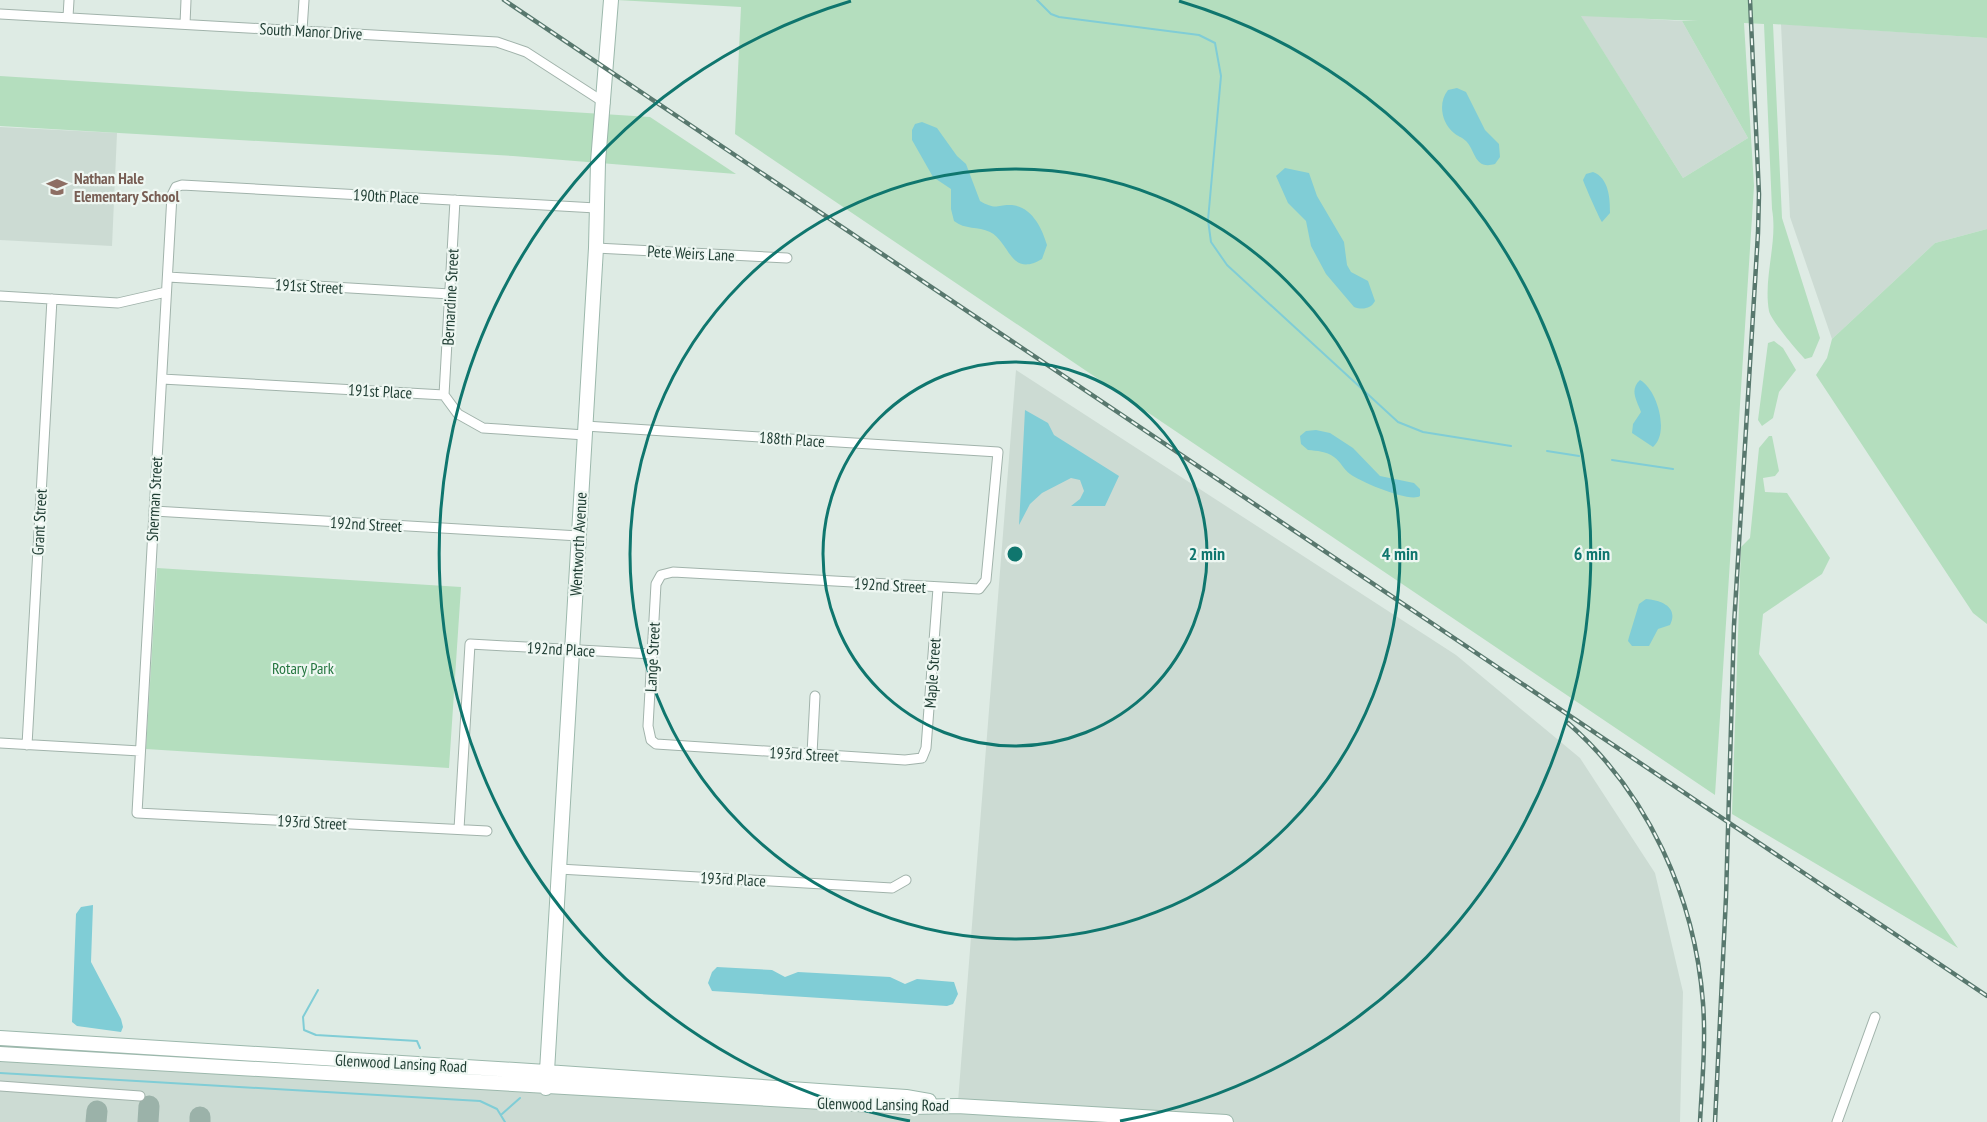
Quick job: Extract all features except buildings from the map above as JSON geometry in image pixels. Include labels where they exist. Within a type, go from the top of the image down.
[{"type":"main road","name":"Wentworth Avenue","points":[[546,1088],[596,248],[596,207],[611,0]]},
{"type":"main road","name":"Glenwood Lansing Road","points":[[0,1038],[546,1071],[906,1097],[957,1106]]},
{"type":"main road","name":"Glenwood Lansing Road","points":[[0,1054],[546,1088],[908,1107],[957,1106]]},
{"type":"main road","points":[[957,1106],[1226,1122]]},
{"type":"street","points":[[68,17],[69,0]]},
{"type":"street","points":[[185,24],[186,0]]},
{"type":"street","points":[[302,30],[304,0]]},
{"type":"street","name":"South Manor Drive","points":[[0,14],[497,42],[526,52],[605,103]]},
{"type":"street","name":"190th Place","points":[[176,187],[186,185],[596,207]]},
{"type":"street","name":"Sherman Street","points":[[137,813],[172,195],[176,187]]},
{"type":"street","name":"Bernardine Street","points":[[444,395],[455,200]]},
{"type":"street","name":"Pete Weirs Lane","points":[[596,248],[787,258]]},
{"type":"street","name":"191st Street","points":[[168,277],[450,294]]},
{"type":"street","points":[[0,296],[118,303],[166,292]]},
{"type":"street","name":"Grant Street","points":[[27,745],[52,299]]},
{"type":"street","name":"191st Place","points":[[162,379],[444,395]]},
{"type":"street","points":[[444,395],[458,414],[483,428],[585,430]]},
{"type":"street","name":"188th Place","points":[[585,430],[998,452]]},
{"type":"street","name":"192nd Street","points":[[661,575],[673,572],[974,590],[985,584],[998,452]]},
{"type":"street","name":"192nd Street","points":[[154,511],[579,536]]},
{"type":"street","name":"Lange Street","points":[[651,740],[648,726],[656,584],[661,575]]},
{"type":"street","name":"Maple Street","points":[[922,758],[926,748],[938,588]]},
{"type":"street","name":"192nd Place","points":[[459,829],[470,644],[652,654]]},
{"type":"street","points":[[812,754],[816,696]]},
{"type":"street","name":"193rd Street","points":[[651,740],[664,745],[905,760],[922,758]]},
{"type":"street","points":[[0,743],[140,751]]},
{"type":"street","name":"193rd Street","points":[[137,813],[488,831]]},
{"type":"street","name":"193rd Place","points":[[559,869],[892,888],[906,880]]},
{"type":"street","points":[[1838,1122],[1875,1017]]},
{"type":"street","points":[[0,1086],[140,1096]]},
{"type":"shaded area","points":[[1580,15],[1682,21],[1748,138],[1683,178]]},
{"type":"shaded area","points":[[1781,24],[1987,38],[1987,229],[1935,243],[1832,339],[1790,217]]},
{"type":"shaded area","name":"Nathan Hale Elementary School","points":[[0,127],[117,133],[112,246],[0,240]]},
{"type":"shaded area","points":[[1016,370],[1456,655],[1580,758],[1655,873],[1683,992],[1680,1122],[0,1122],[0,1058],[957,1114]]},
{"type":"green space","points":[[617,0],[1987,0],[1987,38],[1773,24],[1782,218],[1820,338],[1812,357],[1805,359],[1779,328],[1769,311],[1768,286],[1773,222],[1764,24],[1744,23],[1754,186],[1715,795],[735,134],[741,7]],"holes":[[[1581,16],[1698,21],[1682,21],[1748,138],[1683,178]]]},
{"type":"green space","points":[[0,76],[650,117],[736,174],[513,156],[0,126]]},
{"type":"green space","points":[[1987,229],[1987,624],[1973,613],[1816,375],[1827,358],[1832,339],[1935,243]]},
{"type":"green space","points":[[1774,341],[1783,348],[1796,370],[1779,392],[1773,418],[1762,426],[1758,420],[1768,343]]},
{"type":"green space","points":[[1769,436],[1772,436],[1779,471],[1775,476],[1763,478],[1765,492],[1787,493],[1830,558],[1822,574],[1763,614],[1759,654],[1958,948],[1732,814],[1741,547],[1750,538],[1759,448]]},
{"type":"green space","name":"Rotary Park","points":[[157,568],[461,587],[449,768],[146,749]]},
{"type":"water","points":[[1457,88],[1466,92],[1485,130],[1499,144],[1500,157],[1495,164],[1488,165],[1479,162],[1466,141],[1446,124],[1442,112],[1443,100],[1448,90]]},
{"type":"water","points":[[922,122],[937,128],[957,156],[966,164],[980,201],[994,206],[1012,205],[1031,214],[1039,225],[1047,245],[1042,259],[1031,264],[1023,264],[1011,256],[997,237],[990,232],[963,226],[954,221],[951,209],[951,189],[933,177],[912,140],[912,130],[915,124]]},
{"type":"water","points":[[1285,168],[1309,173],[1317,196],[1344,242],[1347,265],[1351,272],[1368,281],[1375,301],[1371,306],[1363,309],[1354,307],[1326,274],[1311,246],[1306,221],[1288,203],[1276,176]]},
{"type":"water","points":[[1593,172],[1602,179],[1609,195],[1610,213],[1602,222],[1583,180],[1586,174]]},
{"type":"water","points":[[1640,380],[1652,392],[1661,422],[1661,432],[1653,447],[1632,433],[1633,424],[1641,412],[1634,392]]},
{"type":"water","points":[[1025,410],[1048,423],[1054,435],[1119,476],[1105,506],[1071,506],[1080,499],[1084,491],[1080,480],[1071,478],[1042,493],[1030,504],[1019,525]]},
{"type":"water","points":[[1316,430],[1330,433],[1353,448],[1380,476],[1414,483],[1420,489],[1420,496],[1406,497],[1364,482],[1350,474],[1331,455],[1308,450],[1301,444],[1300,436],[1306,431]]},
{"type":"water","points":[[1646,599],[1667,606],[1672,613],[1672,619],[1670,625],[1658,629],[1649,646],[1632,646],[1628,641],[1629,637],[1639,604]]},
{"type":"water","points":[[93,905],[91,962],[121,1019],[123,1027],[121,1032],[77,1026],[72,1022],[76,914],[81,907]]},
{"type":"water","points":[[717,967],[772,970],[785,977],[798,972],[890,977],[905,984],[917,979],[954,982],[958,994],[953,1004],[947,1006],[712,991],[708,983],[712,972]]},
{"type":"waterway","points":[[1037,0],[1051,14],[1059,17],[1199,35],[1215,43],[1221,76],[1208,220],[1211,242],[1227,265],[1398,422],[1423,432],[1511,446]]},
{"type":"waterway","points":[[1547,451],[1579,456]]},
{"type":"waterway","points":[[1612,460],[1673,469]]},
{"type":"waterway","points":[[318,990],[303,1017],[304,1030],[316,1035],[417,1041],[420,1048]]},
{"type":"waterway","points":[[0,1073],[480,1101],[497,1109],[505,1122]]},
{"type":"waterway","points":[[502,1114],[520,1098]]},
{"type":"taxiway","points":[[148,1122],[149,1106]]},
{"type":"taxiway","points":[[96,1122],[97,1111]]},
{"type":"taxiway","points":[[200,1117],[200,1122]]},
{"type":"railway","points":[[504,0],[1987,996]]},
{"type":"railway","points":[[1715,1122],[1726,897],[1734,625],[1758,233],[1759,194],[1750,0]]},
{"type":"railway","points":[[1568,723],[1622,781],[1644,814],[1678,886],[1690,924],[1703,1003],[1704,1048],[1700,1122]]},
{"type":"place","name":"Nathan Hale Elementary School","points":[[57,187]]}]
